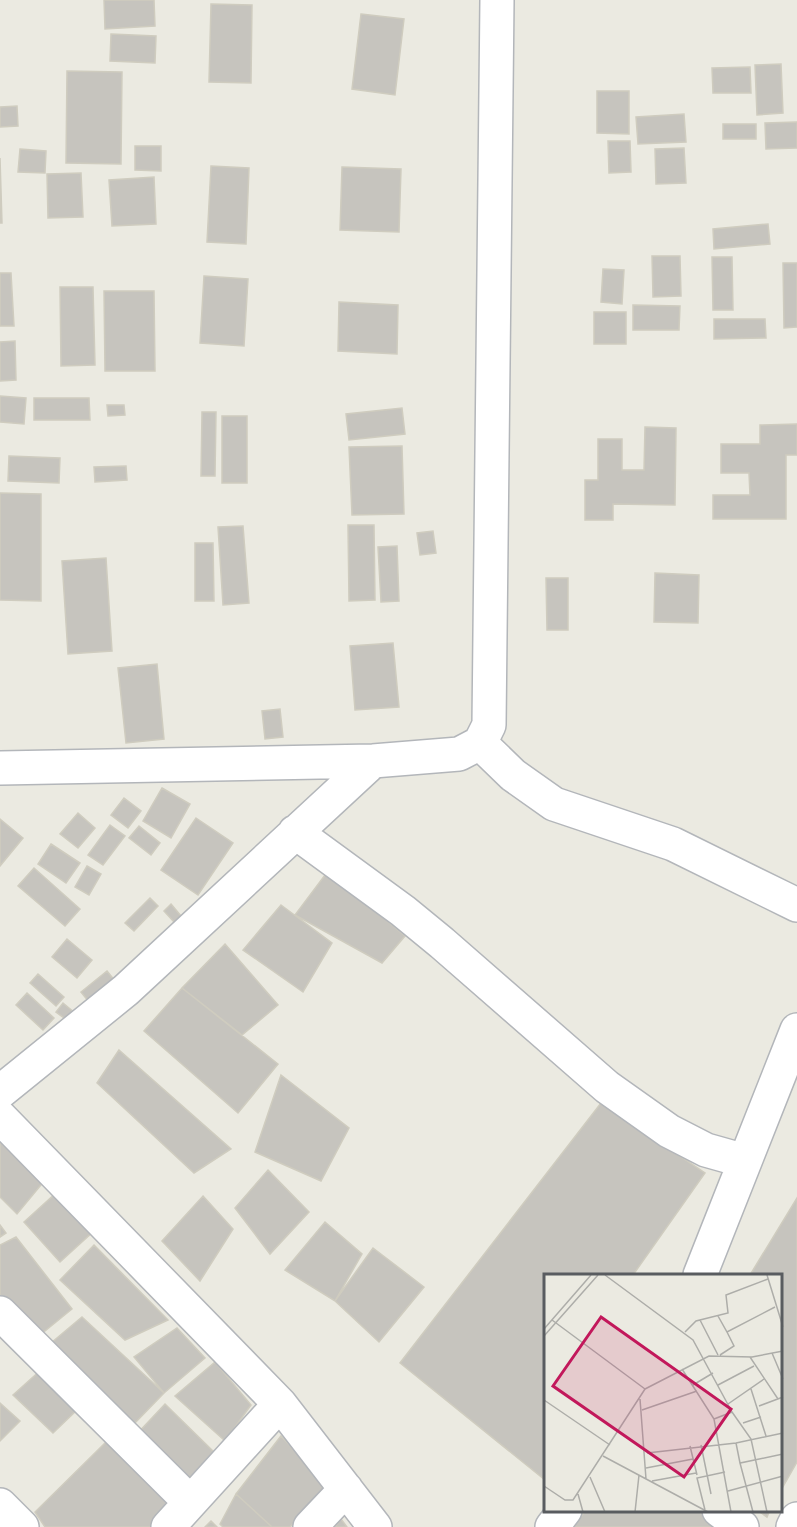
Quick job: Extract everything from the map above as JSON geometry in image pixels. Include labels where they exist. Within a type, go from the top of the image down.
[{"type":"street","points":[[0,768],[373,761],[459,753],[480,743],[489,725],[496,0]]},
{"type":"street","points":[[480,743],[513,775],[554,804],[673,844],[797,904]]},
{"type":"street","points":[[0,1092],[126,990],[373,761]]},
{"type":"street","points":[[295,832],[403,911],[607,1087],[669,1131],[706,1150],[745,1161]]},
{"type":"street","points":[[700,1274],[745,1161],[785,1098],[797,1030]]},
{"type":"street","points":[[0,1117],[280,1404],[375,1527]]},
{"type":"street","points":[[0,1312],[190,1502]]},
{"type":"street","points":[[168,1527],[280,1404]]},
{"type":"street","points":[[310,1527],[346,1489]]},
{"type":"street","points":[[0,1505],[21,1527]]},
{"type":"street","points":[[552,1527],[563,1512]]},
{"type":"street","points":[[722,1512],[742,1527]]},
{"type":"street","points":[[792,1527],[797,1518]]},
{"type":"building","points":[[104,0],[154,0],[155,26],[105,29]]},
{"type":"building","points":[[211,4],[252,5],[251,83],[209,82]]},
{"type":"building","points":[[361,14],[404,19],[395,95],[352,89]]},
{"type":"building","points":[[111,34],[156,36],[155,63],[110,61]]},
{"type":"building","points":[[781,64],[783,113],[757,115],[755,65]]},
{"type":"building","points":[[750,67],[751,93],[713,93],[712,68]]},
{"type":"building","points":[[67,71],[122,72],[121,164],[66,163]]},
{"type":"building","points":[[597,91],[629,91],[629,134],[597,133]]},
{"type":"building","points":[[17,106],[18,126],[0,127],[0,107]]},
{"type":"building","points":[[684,114],[686,142],[638,144],[636,117]]},
{"type":"building","points":[[797,122],[797,148],[766,149],[765,123]]},
{"type":"building","points":[[723,124],[756,124],[756,139],[723,139]]},
{"type":"building","points":[[608,141],[630,141],[631,172],[609,173]]},
{"type":"building","points":[[135,146],[161,146],[161,171],[135,170]]},
{"type":"building","points":[[684,148],[686,183],[656,184],[655,149]]},
{"type":"building","points":[[20,149],[46,151],[45,173],[18,172]]},
{"type":"building","points":[[0,158],[2,223],[0,223]]},
{"type":"building","points":[[211,166],[249,168],[246,244],[207,242]]},
{"type":"building","points":[[342,167],[401,169],[399,232],[340,230]]},
{"type":"building","points":[[81,173],[83,217],[48,218],[47,174]]},
{"type":"building","points":[[154,177],[156,224],[112,226],[109,180]]},
{"type":"building","points":[[768,224],[770,244],[714,249],[713,229]]},
{"type":"building","points":[[652,256],[680,256],[681,296],[653,297]]},
{"type":"building","points":[[712,257],[732,257],[733,310],[713,310]]},
{"type":"building","points":[[783,263],[797,263],[797,327],[784,328]]},
{"type":"building","points":[[603,269],[624,270],[622,304],[601,302]]},
{"type":"building","points":[[0,273],[11,273],[14,326],[0,326]]},
{"type":"building","points":[[204,276],[248,279],[244,346],[200,343]]},
{"type":"building","points":[[60,287],[93,287],[95,365],[61,366]]},
{"type":"building","points":[[104,291],[154,291],[155,371],[105,371]]},
{"type":"building","points":[[339,302],[398,305],[397,354],[338,351]]},
{"type":"building","points":[[633,305],[680,306],[679,330],[633,330]]},
{"type":"building","points":[[594,312],[626,312],[626,344],[594,344]]},
{"type":"building","points":[[714,319],[765,319],[766,338],[714,339]]},
{"type":"building","points":[[15,341],[16,380],[0,381],[0,342]]},
{"type":"building","points":[[0,396],[26,398],[24,424],[0,422]]},
{"type":"building","points":[[34,398],[89,398],[90,420],[34,420]]},
{"type":"building","points":[[107,405],[124,405],[125,415],[108,416]]},
{"type":"building","points":[[402,408],[405,434],[349,440],[346,414]]},
{"type":"building","points":[[202,412],[216,412],[215,476],[201,476]]},
{"type":"building","points":[[222,416],[247,416],[247,483],[222,483]]},
{"type":"building","points":[[797,424],[797,455],[786,455],[786,519],[713,519],[713,495],[750,495],[749,473],[721,473],[721,444],[760,444],[760,425]]},
{"type":"building","points":[[645,427],[676,428],[675,505],[613,504],[613,520],[585,520],[585,480],[598,480],[598,439],[622,439],[622,470],[644,470]]},
{"type":"building","points":[[402,446],[404,514],[352,515],[349,447]]},
{"type":"building","points":[[9,456],[60,458],[59,483],[8,481]]},
{"type":"building","points":[[126,466],[127,480],[95,482],[94,467]]},
{"type":"building","points":[[0,493],[41,494],[41,601],[0,600]]},
{"type":"building","points":[[348,525],[374,525],[375,600],[349,601]]},
{"type":"building","points":[[243,526],[249,603],[223,605],[218,527]]},
{"type":"building","points":[[433,531],[436,553],[420,555],[417,533]]},
{"type":"building","points":[[195,543],[213,543],[214,601],[195,601]]},
{"type":"building","points":[[397,546],[399,601],[381,602],[378,547]]},
{"type":"building","points":[[106,558],[112,651],[68,654],[62,561]]},
{"type":"building","points":[[655,573],[699,575],[698,623],[654,622]]},
{"type":"building","points":[[546,578],[568,578],[568,630],[547,630]]},
{"type":"building","points":[[393,643],[399,707],[355,710],[350,646]]},
{"type":"building","points":[[157,664],[164,739],[126,743],[118,668]]},
{"type":"building","points":[[280,709],[283,737],[265,739],[262,711]]},
{"type":"building","points":[[162,788],[190,804],[171,838],[143,821]]},
{"type":"building","points":[[124,798],[141,811],[128,828],[111,815]]},
{"type":"building","points":[[78,813],[95,828],[78,848],[60,834]]},
{"type":"building","points":[[196,818],[233,843],[198,895],[161,870]]},
{"type":"building","points":[[0,819],[23,838],[0,866]]},
{"type":"building","points":[[110,825],[125,836],[103,865],[88,855]]},
{"type":"building","points":[[139,826],[160,843],[151,855],[129,838]]},
{"type":"building","points":[[51,844],[80,863],[66,883],[38,864]]},
{"type":"building","points":[[87,866],[101,874],[89,895],[75,887]]},
{"type":"building","points":[[34,868],[80,909],[65,926],[18,886]]},
{"type":"building","points":[[328,871],[405,936],[382,963],[295,915]]},
{"type":"building","points":[[150,898],[158,906],[134,931],[125,923]]},
{"type":"building","points":[[171,904],[181,916],[174,922],[164,911]]},
{"type":"building","points":[[281,905],[332,943],[303,992],[243,950]]},
{"type":"building","points":[[67,939],[92,960],[77,978],[52,957]]},
{"type":"building","points":[[225,944],[278,1005],[242,1035],[182,988]]},
{"type":"building","points":[[107,971],[115,981],[89,1002],[81,992]]},
{"type":"building","points":[[38,974],[64,997],[56,1006],[30,983]]},
{"type":"building","points":[[182,988],[278,1064],[238,1113],[144,1031]]},
{"type":"building","points":[[27,993],[54,1018],[43,1030],[16,1005]]},
{"type":"building","points":[[63,1003],[75,1013],[68,1021],[56,1012]]},
{"type":"building","points":[[119,1050],[231,1149],[194,1173],[97,1083]]},
{"type":"building","points":[[281,1075],[349,1128],[321,1181],[255,1152]]},
{"type":"building","points":[[601,1103],[705,1173],[634,1274],[544,1274],[544,1479],[400,1363]]},
{"type":"building","points":[[0,1138],[45,1180],[17,1214],[0,1197]]},
{"type":"building","points":[[268,1170],[309,1212],[270,1254],[235,1208]]},
{"type":"building","points":[[57,1192],[94,1231],[60,1262],[24,1222]]},
{"type":"building","points":[[203,1196],[233,1229],[200,1281],[162,1241]]},
{"type":"building","points":[[797,1198],[797,1462],[782,1488],[782,1274],[751,1274]]},
{"type":"building","points":[[325,1222],[362,1254],[335,1301],[285,1270]]},
{"type":"building","points":[[0,1225],[6,1233],[0,1237]]},
{"type":"building","points":[[16,1237],[72,1309],[40,1335],[0,1295],[0,1245]]},
{"type":"building","points":[[94,1245],[168,1320],[125,1340],[60,1280]]},
{"type":"building","points":[[373,1248],[424,1287],[379,1342],[335,1301]]},
{"type":"building","points":[[82,1317],[164,1393],[134,1424],[51,1343]]},
{"type":"building","points":[[177,1328],[205,1358],[164,1393],[134,1357]]},
{"type":"building","points":[[215,1362],[251,1405],[225,1441],[175,1396]]},
{"type":"building","points":[[43,1368],[76,1411],[53,1433],[13,1395]]},
{"type":"building","points":[[0,1403],[20,1421],[0,1441]]},
{"type":"building","points":[[165,1404],[214,1452],[190,1482],[135,1436]]},
{"type":"building","points":[[281,1436],[328,1486],[290,1527],[272,1527],[236,1494]]},
{"type":"building","points":[[108,1440],[171,1505],[151,1527],[45,1527],[35,1512]]},
{"type":"building","points":[[236,1494],[272,1527],[223,1527],[220,1524]]},
{"type":"building","points":[[584,1512],[700,1512],[721,1527],[573,1527]]},
{"type":"building","points":[[760,1512],[769,1512],[767,1517]]},
{"type":"building","points":[[341,1519],[347,1527],[335,1527]]},
{"type":"building","points":[[211,1521],[217,1527],[205,1527]]}]
